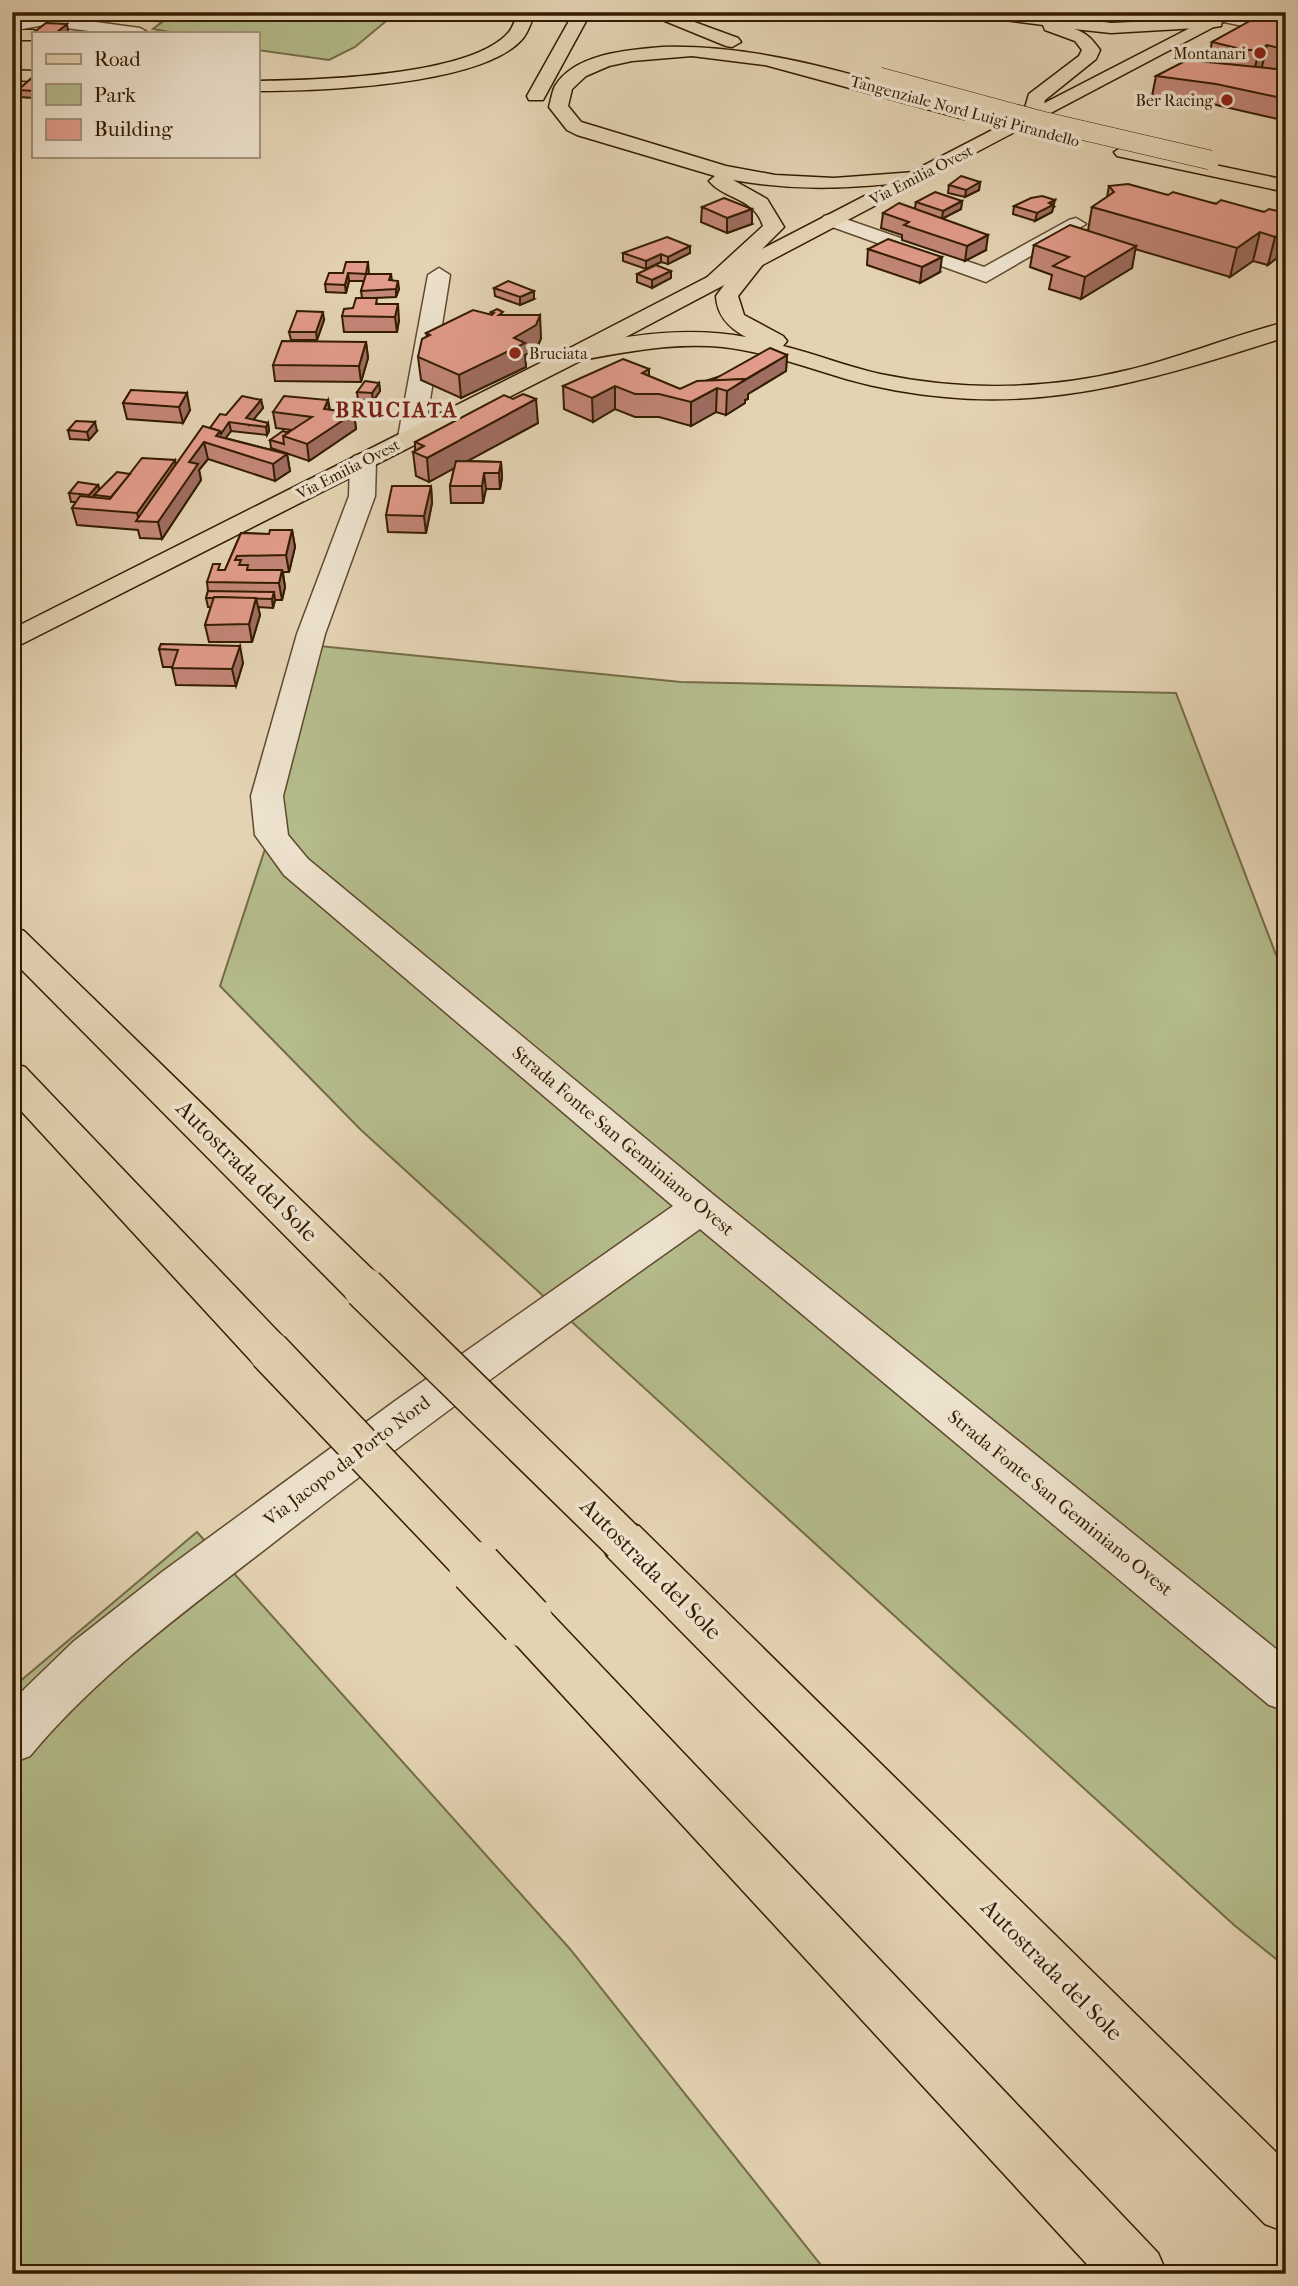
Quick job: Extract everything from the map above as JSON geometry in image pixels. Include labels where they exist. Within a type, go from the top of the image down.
[{"type":"main road","points":[[259,86],[362,83],[431,71],[497,49],[517,35],[527,19],[527,12]]},
{"type":"main road","points":[[583,12],[538,91],[535,101],[542,120],[585,142],[720,182],[761,203],[771,214],[774,227],[714,281]]},
{"type":"main road","name":"Tangenziale Nord Luigi Pirandello","points":[[652,12],[865,81],[1033,131],[1204,164],[1286,174]]},
{"type":"main road","points":[[688,12],[743,32]]},
{"type":"main road","points":[[981,12],[1035,20],[1139,28],[1249,12]]},
{"type":"main road","name":"Via Emilia Ovest","points":[[12,640],[576,354],[831,219],[922,175],[1225,17]]},
{"type":"main road","points":[[1031,118],[1037,99],[1087,60],[1091,50],[1081,37],[1035,20]]},
{"type":"main road","points":[[12,35],[32,35]]},
{"type":"main road","name":"Tangenziale Nord Luigi Pirandello","points":[[766,40],[865,81]]},
{"type":"main road","points":[[281,67],[315,69],[383,64],[424,56],[460,44]]},
{"type":"main road","points":[[12,52],[32,53]]},
{"type":"main road","points":[[865,81],[737,54],[656,52],[621,58],[582,70],[567,79],[559,89],[558,107],[583,131],[735,175],[809,184],[922,175]]},
{"type":"main road","points":[[12,75],[32,76]]},
{"type":"main road","name":"Tangenziale Nord Luigi Pirandello","points":[[1204,164],[1286,187]]},
{"type":"main road","points":[[757,258],[727,296],[728,312],[760,335],[848,372]]},
{"type":"main road","points":[[576,354],[645,342],[699,339],[753,346],[848,372],[934,389],[1048,393],[1130,379],[1286,329]]},
{"type":"main road","name":"Autostrada del Sole","points":[[12,939],[623,1541],[1286,2203]]},
{"type":"main road","points":[[12,1077],[1137,2274]]},
{"type":"street","points":[[19,12],[44,20],[133,32]]},
{"type":"street","points":[[1225,17],[1286,30]]},
{"type":"street","points":[[12,26],[44,20]]},
{"type":"street","name":"Via Emilia Ovest","points":[[831,219],[986,275],[1076,224]]},
{"type":"street","points":[[411,437],[439,275]]},
{"type":"street","name":"Strada Fonte San Geminiano Ovest","points":[[363,461],[362,496],[311,634],[267,796],[266,823],[274,844],[296,867],[701,1207],[1286,1688]]},
{"type":"street","name":"Via Jacopo da Porto Nord","points":[[12,1739],[34,1711],[124,1630],[531,1326],[701,1207]]},
{"type":"green space","points":[[102,12],[397,12],[355,47],[329,60],[259,50],[259,32],[170,32],[153,29],[162,22]]},
{"type":"green space","points":[[319,646],[681,682],[1176,693],[1286,981],[1286,1967],[1234,1925],[361,1130],[220,986],[267,843]]},
{"type":"green space","points":[[197,1532],[570,1949],[828,2274],[12,2274],[12,1688]]},
{"type":"building","points":[[1266,12],[1286,16],[1286,50],[1267,45],[1259,50],[1245,50],[1212,42]]},
{"type":"building","points":[[46,23],[67,24],[57,32],[34,32]]},
{"type":"building","points":[[1187,60],[1286,70],[1286,99],[1216,84],[1156,76]]},
{"type":"building","points":[[32,78],[32,91],[18,90]]},
{"type":"building","points":[[961,176],[980,182],[966,190],[949,185]]},
{"type":"building","points":[[1128,184],[1168,195],[1173,192],[1216,204],[1221,200],[1264,212],[1269,209],[1286,213],[1286,229],[1275,237],[1260,232],[1237,248],[1092,207],[1114,192],[1109,186]]},
{"type":"building","points":[[935,192],[962,201],[943,211],[916,202]]},
{"type":"building","points":[[1042,196],[1055,200],[1049,203],[1053,205],[1037,213],[1014,206],[1031,198]]},
{"type":"building","points":[[724,198],[752,209],[727,218],[702,207]]},
{"type":"building","points":[[899,203],[988,235],[967,246],[904,225],[909,222],[883,213]]},
{"type":"building","points":[[1070,225],[1136,246],[1085,277],[1053,266],[1069,257],[1034,245]]},
{"type":"building","points":[[667,237],[690,246],[668,257],[661,254],[646,261],[623,253]]},
{"type":"building","points":[[888,239],[942,257],[922,267],[868,249]]},
{"type":"building","points":[[346,262],[368,262],[366,274],[348,273],[345,285],[325,284],[329,273],[343,273]]},
{"type":"building","points":[[656,265],[671,271],[652,280],[637,274]]},
{"type":"building","points":[[366,274],[391,274],[389,280],[398,281],[396,289],[361,291]]},
{"type":"building","points":[[508,281],[534,291],[520,297],[494,288]]},
{"type":"building","points":[[356,298],[377,298],[376,304],[398,304],[395,317],[342,316],[344,309],[353,308]]},
{"type":"building","points":[[497,309],[503,312],[499,315],[540,315],[536,325],[514,338],[525,343],[459,375],[418,357],[422,339],[430,335],[426,333],[473,310],[492,315],[494,313],[491,312]]},
{"type":"building","points":[[297,311],[323,312],[316,332],[289,332]]},
{"type":"building","points":[[282,341],[366,342],[359,366],[273,365]]},
{"type":"building","points":[[770,348],[787,355],[746,379],[711,381]]},
{"type":"building","points":[[623,359],[649,369],[642,373],[680,389],[697,381],[746,379],[727,391],[717,388],[691,402],[659,394],[635,394],[615,386],[592,398],[563,386]]},
{"type":"building","points":[[365,381],[379,383],[372,393],[357,392]]},
{"type":"building","points":[[131,390],[187,393],[179,407],[123,403]]},
{"type":"building","points":[[523,394],[536,399],[427,458],[413,452],[424,446],[415,442],[504,395],[513,399]]},
{"type":"building","points":[[242,396],[261,400],[246,418],[268,423],[266,427],[229,422],[221,434],[220,431],[210,428],[220,414],[226,415]]},
{"type":"building","points":[[284,396],[328,400],[324,409],[354,413],[307,444],[283,436],[312,417],[273,412]]},
{"type":"building","points":[[76,421],[95,422],[87,432],[68,430]]},
{"type":"building","points":[[203,426],[220,431],[216,436],[287,454],[273,464],[204,442],[189,462],[198,464],[158,522],[136,521]]},
{"type":"building","points":[[283,431],[288,433],[283,436],[284,444],[270,440]]},
{"type":"building","points":[[142,458],[175,460],[137,513],[72,508],[80,496],[110,499]]},
{"type":"building","points":[[456,461],[501,462],[499,473],[484,473],[482,486],[450,486]]},
{"type":"building","points":[[117,472],[130,474],[111,497],[94,495]]},
{"type":"building","points":[[78,482],[98,485],[89,495],[69,493]]},
{"type":"building","points":[[392,486],[431,486],[424,516],[386,515]]},
{"type":"building","points":[[270,530],[292,530],[286,555],[237,556],[235,560],[241,560],[239,565],[248,565],[247,570],[282,570],[279,583],[207,582],[213,564],[220,564],[218,570],[225,570],[241,533],[269,534]]},
{"type":"building","points":[[208,591],[274,592],[272,599],[206,598]]},
{"type":"building","points":[[214,597],[256,598],[249,624],[205,625]]},
{"type":"building","points":[[161,644],[240,646],[232,669],[172,668],[178,650],[159,649]]},
{"type":"place","name":"Montanari","points":[[1260,53]]},
{"type":"place","name":"Ber Racing","points":[[1227,100]]},
{"type":"place","name":"Bruciata","points":[[515,353]]},
{"type":"district","name":"BRUCIATA","points":[[397,410]]}]
